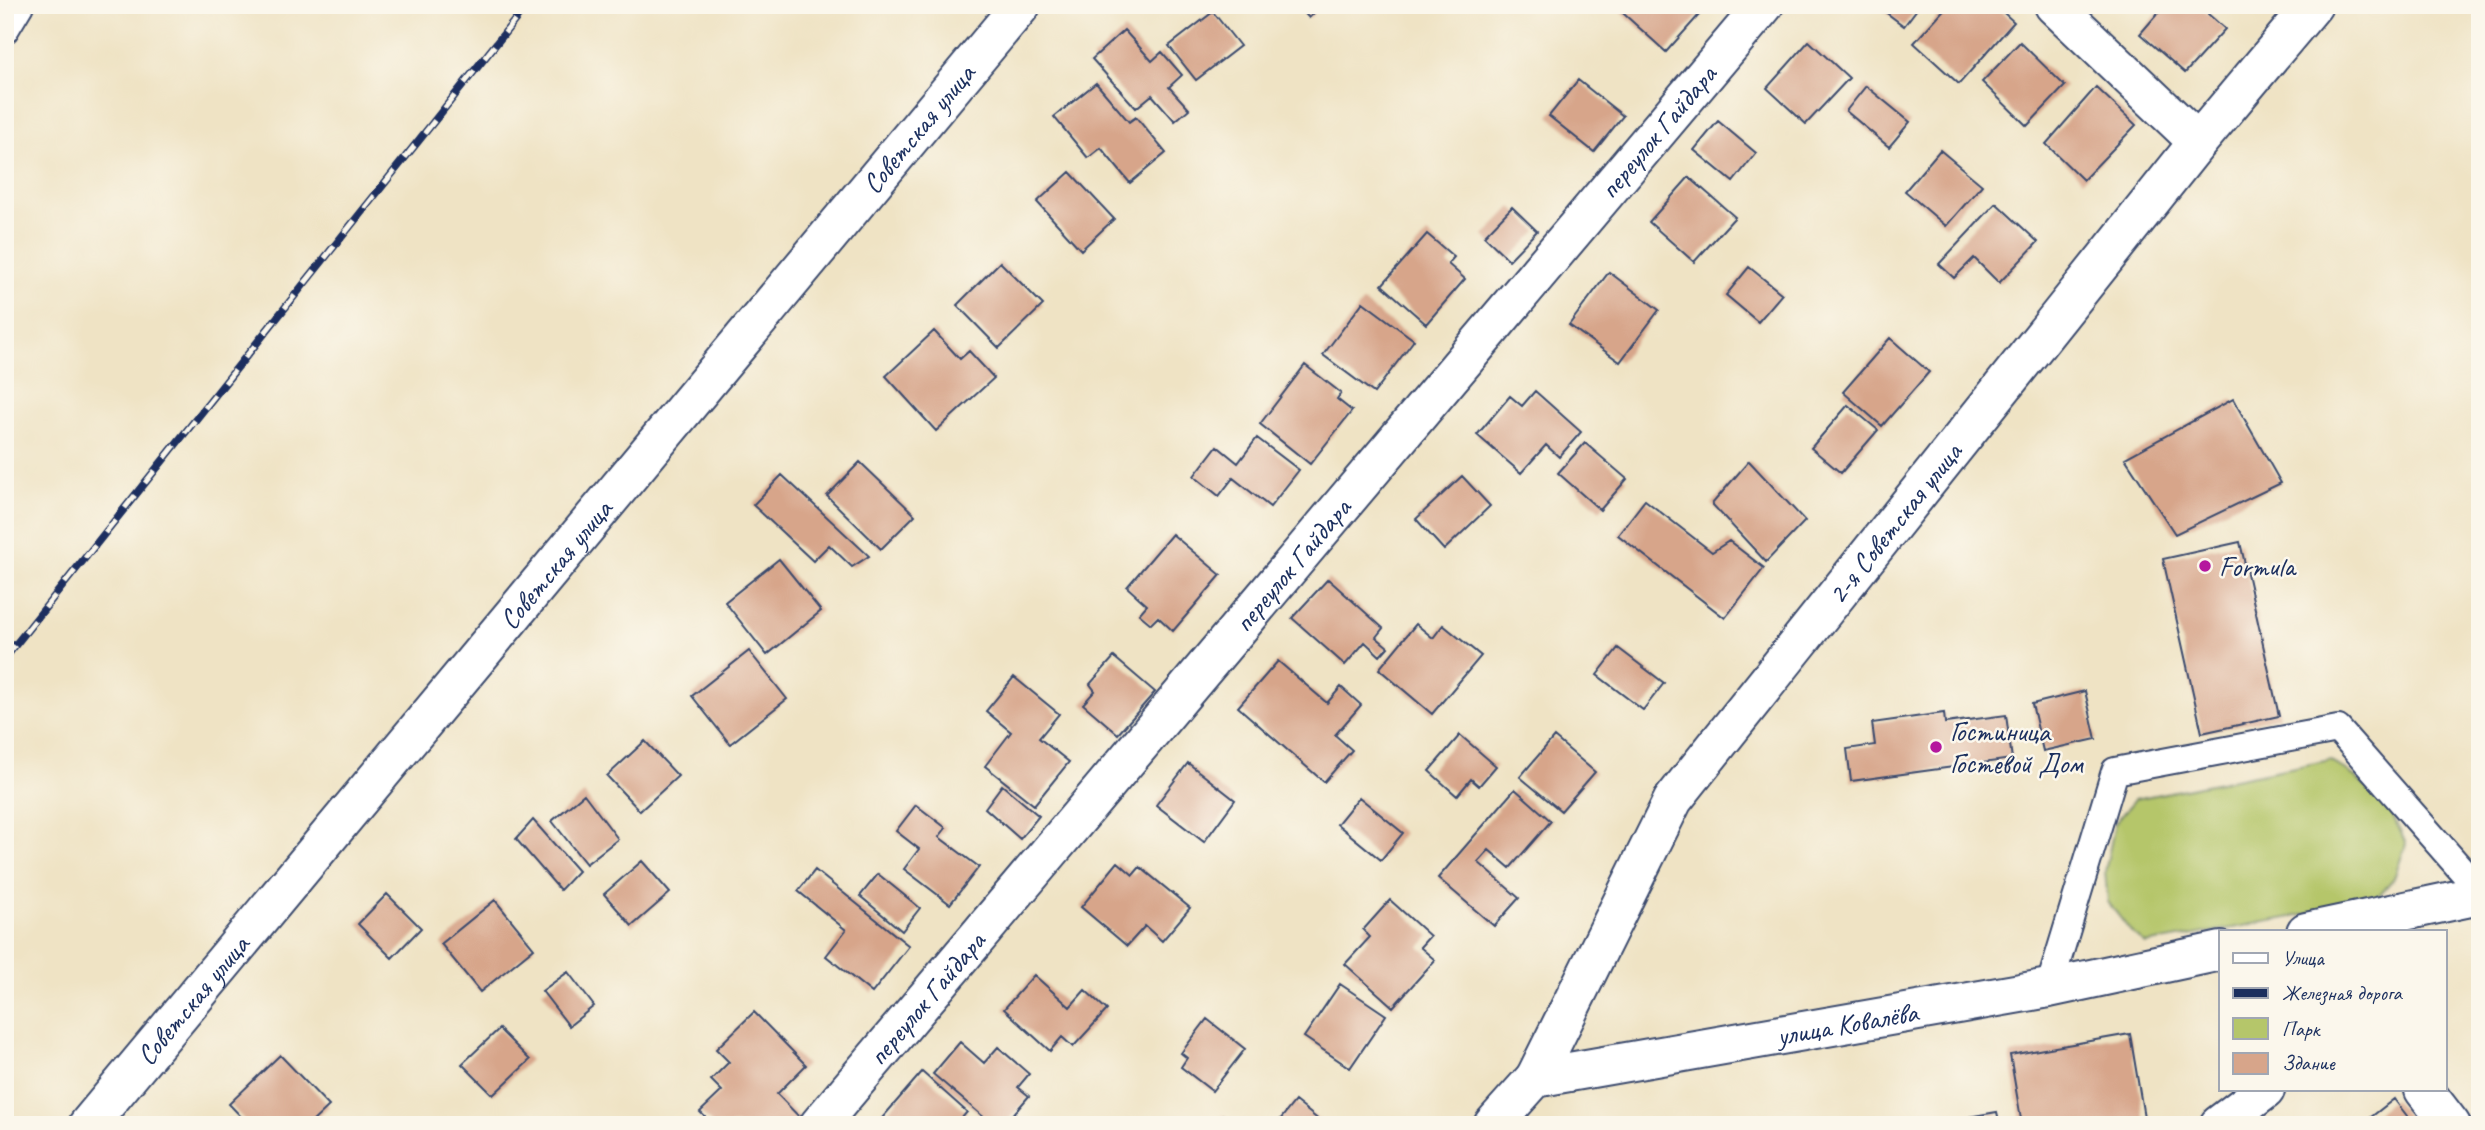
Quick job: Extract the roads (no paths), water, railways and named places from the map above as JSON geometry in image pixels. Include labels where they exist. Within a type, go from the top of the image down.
[{"type":"street","name":"Советская улица","points":[[88,1125],[1021,5]]},
{"type":"street","name":"переулок Гайдара","points":[[819,1125],[1764,5]]},
{"type":"street","points":[[2054,5],[2198,142]]},
{"type":"street","name":"2-я Советская улица","points":[[1535,1078],[1673,800],[2198,142],[2313,5]]},
{"type":"street","points":[[2315,930],[2480,893]]},
{"type":"street","name":"улица Ковалёва","points":[[1535,1078],[2049,988],[2219,951]]},
{"type":"street","points":[[1493,1125],[1535,1078]]},
{"type":"street","points":[[2220,1125],[2262,1092]]},
{"type":"street","points":[[2426,1092],[2451,1125]]},
{"type":"lane","points":[[5,30],[20,5]]},
{"type":"lane","points":[[2049,988],[2115,771],[2337,729],[2480,893]]},
{"type":"railway","points":[[5,658],[527,5]]},
{"type":"place","name":"Formula","points":[[2205,566]]},
{"type":"place","name":"Гостиница Гостевой Дом","points":[[1936,747]]}]
